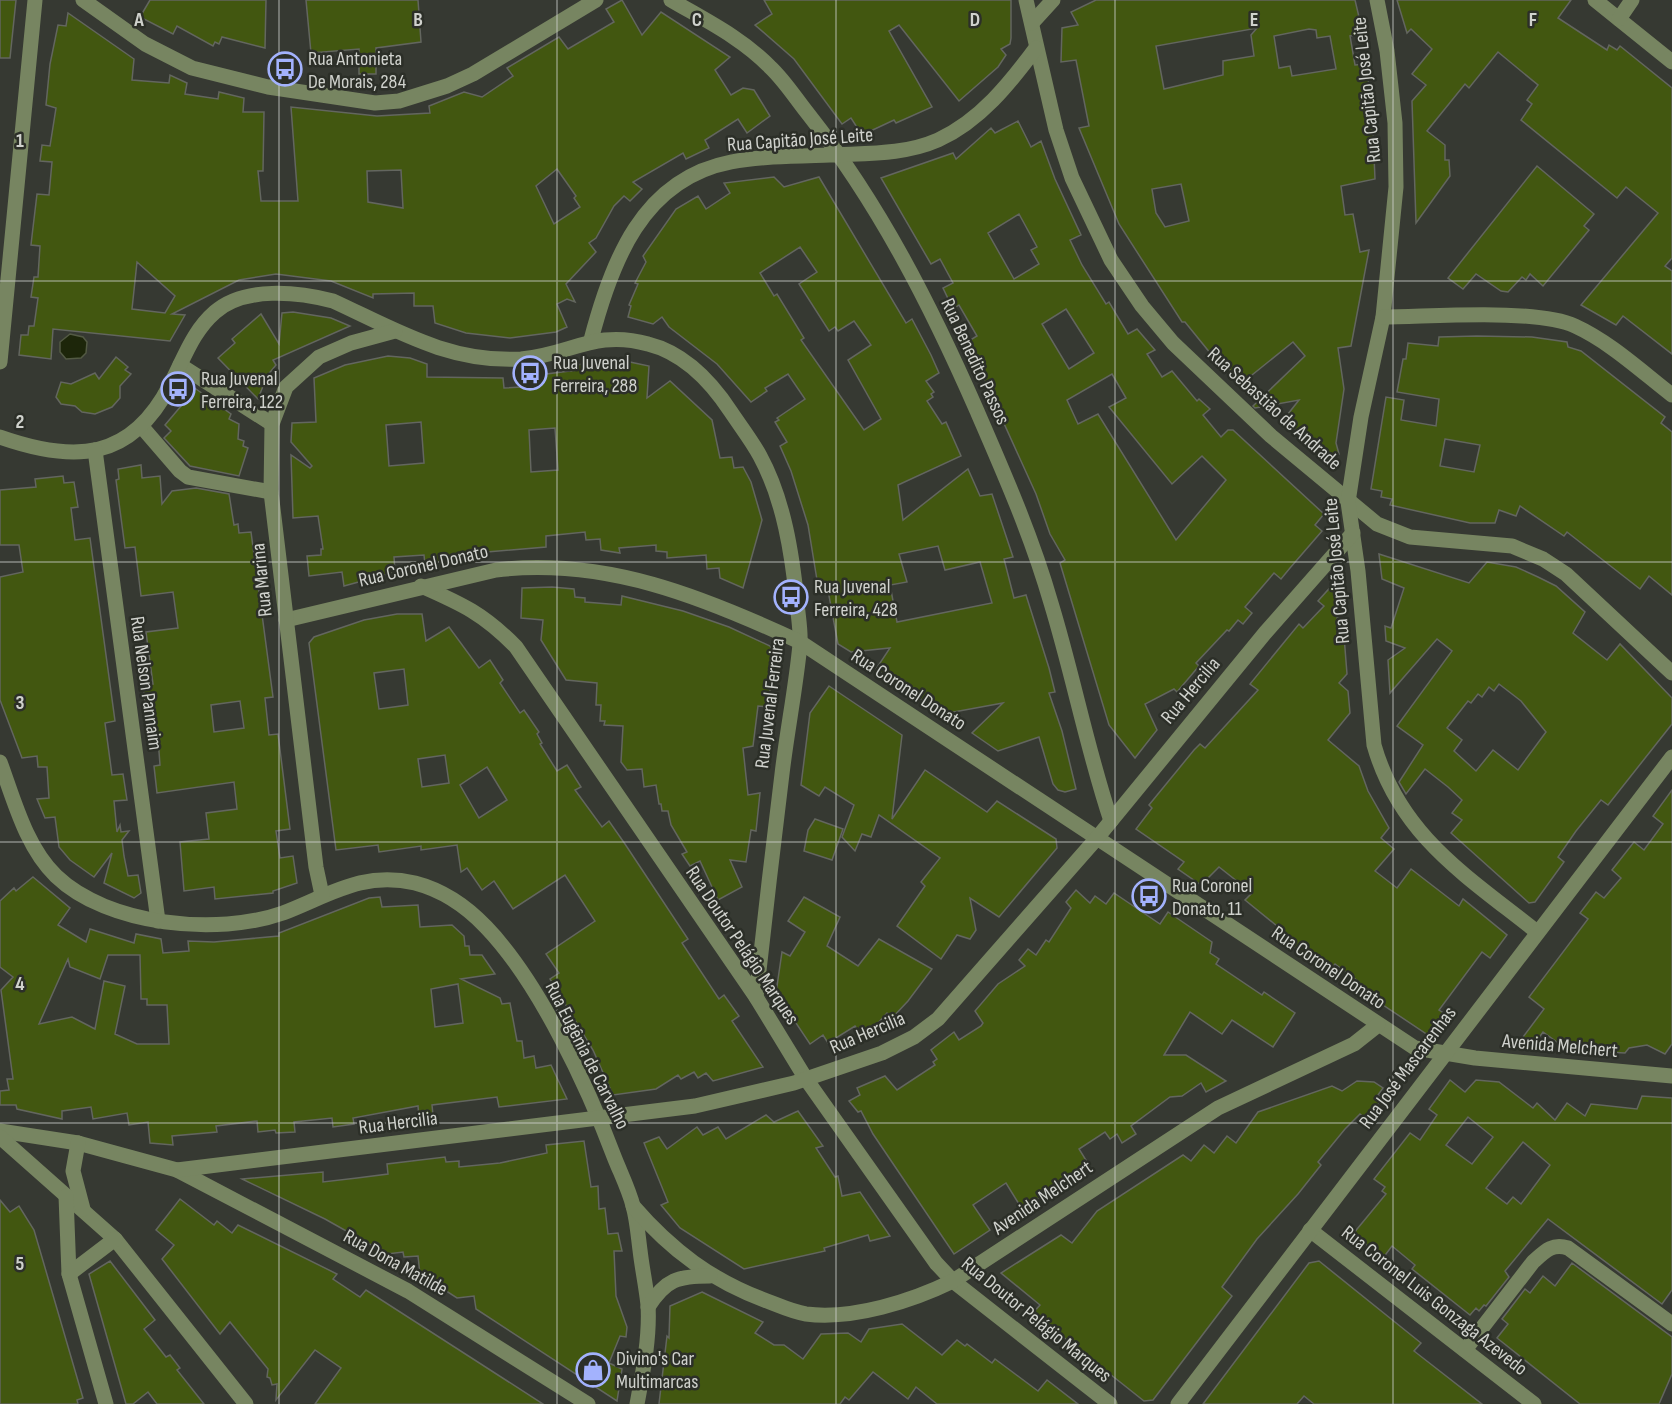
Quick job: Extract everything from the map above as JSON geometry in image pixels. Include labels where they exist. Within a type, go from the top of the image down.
[{"type":"street","points":[[0,362],[35,0]]},
{"type":"street","points":[[83,0],[145,44],[192,68],[268,87],[375,103],[399,101],[447,86],[473,74],[596,0]]},
{"type":"street","name":"Rua Benedito Passos","points":[[671,0],[728,33],[771,67],[840,154],[884,222],[916,281],[1002,467],[1051,602],[1111,821]]},
{"type":"street","name":"Rua Sebastião de Andrade","points":[[1026,0],[1056,130],[1072,178],[1111,260],[1129,288],[1173,343],[1271,436],[1377,524],[1410,537],[1512,546],[1543,558],[1566,574],[1672,673]]},
{"type":"street","points":[[1032,22],[1053,0]]},
{"type":"street","name":"Rua Capitão José Leite","points":[[1377,0],[1387,51],[1395,123],[1396,187],[1383,317],[1359,428],[1348,502],[1374,744],[1381,769],[1397,802],[1417,831],[1450,863],[1537,932]]},
{"type":"street","points":[[1595,0],[1672,62]]},
{"type":"street","points":[[1619,19],[1632,0]]},
{"type":"street","name":"Rua Capitão José Leite","points":[[591,340],[600,307],[621,250],[664,192],[680,182],[730,162],[840,154],[881,154],[938,140],[973,117],[1007,87],[1036,48]]},
{"type":"street","name":"Rua Juvenal Ferreira","points":[[0,437],[72,454],[95,450],[117,442],[142,427],[159,405],[187,348],[211,316],[231,302],[250,296],[269,294],[318,297],[333,301],[423,345],[458,354],[492,359],[547,355],[591,340],[622,339],[651,344],[682,360],[703,377],[724,402],[761,458],[786,530],[794,572],[800,642],[785,747],[756,997]]},
{"type":"street","points":[[1383,317],[1528,317],[1572,325],[1596,337],[1672,395]]},
{"type":"street","name":"Rua Marina","points":[[322,895],[313,844],[271,492],[272,424],[286,387],[319,357],[351,344],[395,332]]},
{"type":"street","points":[[180,365],[272,424]]},
{"type":"street","points":[[142,427],[180,471],[188,477],[271,492]]},
{"type":"street","name":"Rua Nelson Pannaim","points":[[95,450],[158,921]]},
{"type":"street","name":"Rua Hercilia","points":[[177,1170],[695,1106],[806,1079],[882,1053],[914,1037],[938,1019],[1097,838],[1265,633],[1353,533]]},
{"type":"street","name":"Rua Coronel Donato","points":[[286,620],[421,586],[525,566],[600,571],[648,581],[727,608],[800,642],[1378,1025],[1415,1048],[1444,1054]]},
{"type":"street","name":"Rua Doutor Pelágio Marques","points":[[421,586],[466,605],[495,626],[516,647],[756,997],[806,1079],[910,1230],[953,1281],[1110,1404]]},
{"type":"street","name":"Rua José Mascarenhas","points":[[1178,1404],[1672,757]]},
{"type":"street","name":"Rua Eugênia de Carvalho","points":[[0,762],[26,832],[56,876],[81,895],[120,912],[158,921],[201,924],[241,923],[282,913],[353,884],[384,878],[417,884],[446,895],[486,927],[526,980],[558,1033],[600,1118],[633,1206],[648,1307],[644,1370],[638,1404]]},
{"type":"street","name":"Avenida Melchert","points":[[633,1206],[657,1233],[710,1276],[753,1296],[808,1314],[881,1307],[927,1294],[953,1281],[1218,1108],[1354,1044],[1378,1025]]},
{"type":"street","name":"Avenida Melchert","points":[[1444,1054],[1672,1076]]},
{"type":"street","points":[[0,1131],[78,1143],[177,1170]]},
{"type":"street","points":[[0,1137],[115,1239],[246,1404]]},
{"type":"street","points":[[78,1143],[74,1171],[82,1209]]},
{"type":"street","name":"Rua Dona Matilde","points":[[177,1170],[408,1291],[588,1404]]},
{"type":"street","points":[[66,1197],[69,1274],[106,1404]]},
{"type":"street","name":"Rua Coronel Luis Gonzaga Azevedo","points":[[1310,1230],[1534,1404]]},
{"type":"street","points":[[69,1274],[115,1239]]},
{"type":"street","points":[[1465,1350],[1533,1262],[1547,1250],[1558,1245],[1568,1248],[1672,1324]]},
{"type":"street","name":"Avenida Melchert","points":[[648,1307],[667,1283],[686,1276],[710,1276]]},
{"type":"shaded area","points":[[70,334],[83,337],[87,342],[86,353],[81,358],[66,359],[60,352],[60,342]]},
{"type":"building","points":[[0,0],[16,0],[10,58],[0,58]]},
{"type":"building","points":[[150,0],[266,0],[265,48],[222,37],[219,44],[215,42],[213,46],[177,26],[173,34],[140,17]]},
{"type":"building","points":[[306,0],[418,0],[421,42],[376,48],[376,74],[359,74],[359,49],[311,53]]},
{"type":"building","points":[[622,0],[642,35],[661,12],[730,57],[715,70],[731,95],[743,88],[754,90],[770,116],[747,133],[738,119],[705,140],[709,148],[686,159],[683,153],[633,182],[642,189],[630,201],[624,196],[614,206],[596,238],[589,243],[596,252],[566,284],[575,302],[567,299],[557,304],[567,327],[556,332],[510,338],[466,333],[435,323],[433,306],[414,306],[414,293],[373,294],[373,298],[331,281],[276,274],[239,280],[172,314],[185,315],[170,341],[53,329],[51,359],[19,355],[21,335],[28,335],[29,326],[34,326],[38,298],[31,297],[34,277],[38,277],[40,246],[31,245],[37,194],[49,195],[52,162],[40,161],[42,145],[50,146],[56,108],[46,105],[50,64],[58,25],[66,26],[68,13],[134,59],[132,80],[169,83],[170,75],[187,83],[185,94],[218,99],[219,92],[244,98],[243,112],[264,112],[263,171],[258,171],[261,201],[298,201],[291,107],[377,116],[430,113],[429,106],[464,92],[482,97],[513,76],[507,68],[559,37],[568,49],[614,22],[606,9]],"holes":[[[557,169],[576,196],[574,198],[580,207],[554,224],[536,186]],[[401,170],[403,208],[368,202],[367,171]],[[137,262],[175,296],[165,313],[132,309]]]},
{"type":"building","points":[[764,0],[1011,0],[1011,38],[1010,44],[1001,49],[1006,55],[998,67],[959,101],[899,25],[889,31],[932,107],[896,123],[894,120],[862,135],[851,118],[842,124],[794,59],[755,25],[772,14]]},
{"type":"building","points":[[1096,0],[1355,0],[1363,34],[1350,36],[1355,65],[1367,64],[1369,90],[1365,91],[1373,133],[1375,179],[1341,186],[1345,215],[1353,214],[1360,252],[1369,250],[1351,346],[1338,348],[1344,389],[1336,443],[1339,454],[1326,458],[1284,419],[1299,400],[1255,408],[1253,406],[1305,356],[1293,342],[1242,383],[1214,353],[1211,354],[1185,322],[1182,322],[1119,224],[1079,128],[1089,126],[1076,60],[1061,62],[1062,28],[1078,25],[1071,12]],"holes":[[[1257,28],[1251,35],[1254,56],[1223,61],[1223,75],[1164,89],[1156,46]],[[1309,29],[1316,30],[1317,38],[1330,36],[1336,69],[1292,76],[1290,66],[1279,68],[1274,36]],[[1181,184],[1189,221],[1165,227],[1156,213],[1152,189]]]},
{"type":"building","points":[[1397,0],[1571,0],[1558,18],[1607,50],[1609,45],[1617,50],[1620,46],[1672,88],[1672,258],[1665,266],[1672,271],[1672,354],[1623,316],[1616,325],[1581,305],[1658,213],[1626,187],[1617,198],[1521,120],[1532,104],[1527,100],[1538,85],[1498,52],[1469,88],[1465,84],[1427,131],[1445,145],[1445,160],[1449,160],[1450,176],[1416,223],[1412,101],[1426,85],[1412,74],[1432,49],[1411,29],[1407,33]]},
{"type":"building","points":[[1018,121],[1031,147],[1041,141],[1055,179],[1081,235],[1070,240],[1082,265],[1106,304],[1109,302],[1128,334],[1137,329],[1155,350],[1147,354],[1162,377],[1172,371],[1197,401],[1199,399],[1210,409],[1203,415],[1221,437],[1228,430],[1233,430],[1324,514],[1315,525],[1322,531],[1281,579],[1274,573],[1245,607],[1252,613],[1243,624],[1238,620],[1229,631],[1227,630],[1196,663],[1199,666],[1177,692],[1174,689],[1145,704],[1157,730],[1135,758],[1109,725],[1060,563],[1065,560],[1050,534],[1036,494],[967,342],[977,336],[959,305],[953,309],[943,288],[953,283],[940,259],[931,264],[881,178],[953,153],[956,159],[991,128],[995,133]],"holes":[[[1019,214],[1037,247],[1031,250],[1039,264],[1014,279],[988,233]],[[1066,309],[1094,353],[1069,369],[1042,324]],[[1112,374],[1126,398],[1109,407],[1172,484],[1202,456],[1226,480],[1176,540],[1098,414],[1078,424],[1067,400]]]},
{"type":"building","points":[[1537,166],[1594,214],[1584,226],[1589,230],[1543,286],[1530,274],[1526,280],[1522,277],[1508,292],[1501,291],[1476,274],[1463,289],[1448,278]]},
{"type":"building","points":[[774,177],[784,187],[819,177],[906,323],[912,319],[939,373],[926,381],[934,392],[931,394],[933,397],[927,401],[942,424],[946,422],[961,456],[898,485],[903,520],[968,469],[980,496],[992,494],[1013,557],[1004,559],[1014,598],[1026,595],[1049,668],[1055,692],[1049,693],[1062,731],[1076,789],[1065,792],[1058,790],[1053,784],[1039,737],[998,751],[972,733],[1003,703],[943,714],[876,669],[890,648],[851,652],[838,644],[827,585],[818,586],[808,525],[791,471],[780,446],[787,442],[775,422],[779,420],[777,418],[805,399],[788,374],[765,388],[767,391],[751,402],[717,364],[669,327],[662,317],[653,324],[628,317],[631,306],[629,305],[638,284],[635,283],[646,262],[643,256],[676,209],[698,196],[706,209],[730,193],[724,183]],"holes":[[[800,247],[817,272],[799,284],[829,331],[835,327],[838,331],[854,321],[871,345],[848,360],[881,419],[864,430],[801,340],[804,338],[777,294],[774,296],[760,273]],[[938,546],[945,570],[980,562],[992,603],[897,622],[890,585],[907,582],[899,554]]]},
{"type":"building","points":[[293,312],[331,318],[350,326],[273,360],[276,365],[267,376],[258,399],[218,358],[235,343],[232,339],[261,314],[279,344],[282,313]]},
{"type":"building","points":[[1439,337],[1532,337],[1567,342],[1568,347],[1581,351],[1665,417],[1661,423],[1672,432],[1672,595],[1649,576],[1640,589],[1567,532],[1564,536],[1520,506],[1516,516],[1499,510],[1495,523],[1470,523],[1390,505],[1392,499],[1381,497],[1382,491],[1371,489],[1386,397],[1404,400],[1401,420],[1436,426],[1439,399],[1397,392],[1408,343],[1438,346]],"holes":[[[1445,439],[1480,445],[1474,472],[1440,466]]]},
{"type":"building","points":[[388,356],[410,358],[427,364],[427,377],[503,378],[504,388],[540,386],[539,375],[577,370],[577,365],[607,360],[626,358],[630,362],[649,366],[647,398],[670,381],[712,420],[720,458],[732,457],[734,468],[743,467],[751,482],[762,520],[743,588],[720,578],[719,568],[707,569],[706,555],[667,558],[667,552],[656,551],[656,545],[619,548],[620,553],[601,550],[600,539],[586,540],[585,532],[546,536],[546,547],[475,553],[425,565],[424,555],[394,557],[395,572],[344,586],[342,572],[309,576],[307,556],[321,555],[321,549],[323,549],[318,516],[293,518],[291,455],[310,468],[312,466],[291,442],[292,423],[316,422],[314,378],[345,365]],"holes":[[[421,422],[424,463],[389,466],[386,425]],[[555,428],[558,470],[531,472],[529,430]]]},
{"type":"building","points":[[116,357],[128,367],[125,370],[131,374],[120,386],[120,398],[112,407],[95,414],[82,412],[75,406],[61,404],[56,397],[61,382],[71,384],[95,373],[99,379]]},
{"type":"building","points":[[189,384],[231,414],[229,419],[239,424],[238,439],[244,441],[243,446],[248,448],[239,476],[190,466],[164,438],[171,431],[165,425],[187,399],[183,397]]},
{"type":"building","points":[[141,465],[142,478],[160,476],[162,504],[172,491],[196,488],[229,494],[234,525],[238,524],[239,533],[251,532],[273,697],[265,698],[269,735],[278,734],[290,829],[276,831],[280,858],[293,856],[297,883],[273,891],[273,893],[215,899],[214,887],[184,891],[180,842],[209,839],[206,813],[237,809],[234,782],[157,793],[154,766],[160,765],[158,738],[150,739],[143,685],[153,684],[146,632],[178,628],[173,592],[141,596],[135,547],[125,548],[116,480],[119,479],[118,469]],"holes":[[[240,701],[244,728],[214,732],[211,705]]]},
{"type":"building","points":[[63,476],[64,483],[74,482],[78,507],[71,508],[75,540],[90,538],[115,721],[105,723],[112,775],[123,774],[127,800],[114,801],[117,832],[120,825],[121,832],[129,831],[122,840],[128,876],[138,875],[141,893],[134,898],[104,883],[112,853],[94,877],[70,860],[59,847],[55,817],[45,818],[37,799],[49,798],[47,767],[38,767],[37,756],[22,758],[0,700],[0,577],[23,572],[19,545],[0,545],[0,490],[36,487],[35,479]]},
{"type":"building","points":[[1379,554],[1469,583],[1487,562],[1516,567],[1556,586],[1585,612],[1573,633],[1607,660],[1620,644],[1672,698],[1672,724],[1608,805],[1601,800],[1576,831],[1558,857],[1564,862],[1535,902],[1529,903],[1451,833],[1462,820],[1452,813],[1462,800],[1448,787],[1425,769],[1406,794],[1399,782],[1423,745],[1397,726],[1452,651],[1437,639],[1390,693],[1388,660],[1405,648],[1386,641],[1385,626],[1391,628],[1404,588],[1382,579]],"holes":[[[1499,684],[1521,701],[1546,732],[1518,770],[1493,750],[1476,771],[1454,751],[1462,740],[1447,728],[1468,701],[1471,703],[1478,694],[1482,697],[1489,687],[1494,691]]]},
{"type":"building","points":[[1336,581],[1342,613],[1337,618],[1343,623],[1347,674],[1339,683],[1348,691],[1350,713],[1328,740],[1359,766],[1368,791],[1389,828],[1381,838],[1394,849],[1375,871],[1397,888],[1411,869],[1459,906],[1463,899],[1507,935],[1490,958],[1482,952],[1439,1010],[1445,1014],[1428,1035],[1356,987],[1359,982],[1335,964],[1330,971],[1272,932],[1277,926],[1245,900],[1252,893],[1219,867],[1201,885],[1178,869],[1184,862],[1136,829],[1152,808],[1149,805],[1194,750],[1200,744],[1205,748],[1258,690],[1250,684],[1299,624],[1303,628],[1324,606],[1318,601]]},
{"type":"building","points":[[522,588],[574,589],[575,597],[585,598],[585,602],[621,605],[622,596],[683,611],[729,627],[770,646],[774,654],[768,707],[758,706],[753,746],[743,748],[748,795],[760,793],[756,831],[751,830],[746,862],[730,860],[742,887],[718,900],[700,861],[690,866],[682,854],[687,852],[671,825],[668,811],[662,811],[661,804],[659,804],[656,785],[644,787],[642,769],[627,770],[621,762],[623,726],[604,725],[605,721],[600,721],[601,705],[596,705],[597,683],[566,680],[541,640],[543,620],[521,618]]},
{"type":"building","points":[[397,614],[422,614],[426,641],[449,627],[479,668],[490,660],[503,680],[500,683],[520,713],[524,710],[539,732],[537,734],[542,743],[540,744],[557,771],[567,765],[581,787],[575,790],[602,827],[609,821],[625,844],[688,939],[682,943],[719,999],[724,995],[739,1016],[732,1021],[763,1067],[713,1081],[706,1073],[698,1078],[694,1072],[681,1079],[678,1075],[656,1089],[613,1095],[593,1050],[550,979],[559,973],[546,954],[595,921],[565,875],[513,909],[494,881],[482,890],[467,868],[461,872],[457,845],[421,850],[421,846],[379,852],[378,845],[336,850],[309,643],[314,637],[364,620]],"holes":[[[404,669],[408,705],[379,709],[374,673]],[[445,755],[449,783],[422,787],[418,759]],[[487,767],[507,800],[479,818],[460,785]]]},
{"type":"building","points":[[829,686],[902,735],[892,819],[925,770],[987,812],[997,801],[1056,839],[1057,848],[999,917],[970,898],[976,930],[970,939],[957,935],[941,959],[897,926],[925,886],[921,882],[940,858],[879,815],[871,837],[862,834],[855,851],[842,837],[854,805],[825,787],[819,796],[801,785],[810,713]]},
{"type":"building","points":[[1672,790],[1672,1044],[1665,1054],[1647,1045],[1629,1048],[1625,1053],[1568,1050],[1543,1032],[1533,1046],[1517,1045],[1544,1009],[1529,997],[1588,919],[1580,913],[1596,892],[1604,898],[1621,878],[1612,870],[1634,842],[1644,850],[1663,824],[1653,816]]},
{"type":"building","points":[[815,819],[843,829],[832,860],[804,851],[808,830]]},
{"type":"building","points":[[33,877],[70,908],[58,925],[86,942],[90,929],[134,943],[136,934],[161,939],[163,953],[189,951],[188,941],[214,942],[279,936],[279,933],[369,898],[380,897],[382,907],[418,905],[420,927],[452,925],[464,936],[465,946],[469,946],[470,955],[482,955],[495,974],[461,979],[500,998],[502,1004],[510,1003],[517,1041],[522,1041],[524,1058],[534,1056],[536,1068],[551,1065],[567,1099],[499,1107],[497,1097],[432,1105],[433,1115],[419,1117],[418,1106],[353,1118],[354,1124],[333,1127],[332,1118],[294,1122],[295,1132],[276,1133],[275,1130],[258,1132],[257,1121],[216,1126],[217,1132],[172,1136],[173,1145],[150,1143],[148,1122],[129,1125],[127,1113],[93,1119],[91,1107],[62,1111],[62,1119],[17,1109],[16,1105],[0,1105],[0,1091],[9,1090],[7,1079],[13,1079],[1,990],[13,977],[0,967],[0,901],[14,888],[16,891]],"holes":[[[108,955],[140,955],[141,999],[147,999],[147,1005],[167,1005],[169,1044],[137,1044],[115,1034],[125,986],[104,981],[95,1029],[72,1017],[39,1024],[68,959],[70,967],[100,979]],[[458,984],[463,1023],[435,1027],[431,989]]]},
{"type":"building","points":[[1076,890],[1090,903],[1095,896],[1106,904],[1114,893],[1160,924],[1168,912],[1212,942],[1210,953],[1219,959],[1216,964],[1262,995],[1264,992],[1295,1013],[1273,1047],[1232,1020],[1222,1034],[1190,1012],[1164,1055],[1186,1055],[1226,1081],[1206,1092],[1201,1083],[1182,1096],[1170,1097],[1131,1126],[1136,1134],[1122,1143],[1117,1134],[1110,1139],[1105,1132],[1079,1149],[1089,1165],[1022,1209],[1006,1183],[973,1205],[990,1230],[954,1254],[873,1134],[861,1111],[858,1112],[849,1101],[860,1095],[857,1088],[885,1076],[897,1090],[935,1065],[933,1062],[937,1059],[931,1050],[954,1032],[959,1040],[981,1026],[983,1023],[975,1011],[998,984],[1025,966],[1019,960],[1028,949],[1036,955],[1046,940],[1049,942],[1071,908],[1066,902]]},
{"type":"building","points":[[804,897],[840,917],[827,946],[858,966],[879,939],[932,969],[892,1018],[887,1013],[864,1039],[855,1026],[828,1043],[823,1035],[810,1044],[776,993],[782,952],[790,956],[805,932],[788,921]]},
{"type":"building","points":[[1450,1080],[1465,1092],[1476,1080],[1499,1082],[1533,1108],[1537,1103],[1555,1120],[1567,1103],[1585,1116],[1591,1104],[1637,1109],[1642,1096],[1672,1098],[1672,1290],[1662,1304],[1548,1219],[1505,1271],[1509,1277],[1486,1306],[1484,1305],[1479,1311],[1476,1308],[1470,1315],[1412,1269],[1415,1265],[1392,1246],[1383,1258],[1353,1234],[1386,1194],[1382,1191],[1385,1187],[1374,1179],[1410,1133],[1420,1140],[1437,1115],[1429,1109]],"holes":[[[1468,1117],[1493,1137],[1472,1164],[1446,1145]],[[1523,1142],[1550,1165],[1521,1204],[1513,1197],[1507,1204],[1486,1188]]]},
{"type":"building","points":[[1357,1081],[1374,1082],[1383,1088],[1378,1095],[1383,1098],[1367,1120],[1360,1114],[1345,1129],[1318,1162],[1321,1165],[1298,1194],[1257,1239],[1222,1287],[1232,1296],[1153,1400],[1144,1401],[1033,1313],[1040,1305],[1001,1273],[1061,1235],[1072,1243],[1097,1211],[1183,1155],[1191,1161],[1204,1145],[1214,1153],[1227,1136],[1236,1143],[1258,1112],[1332,1086],[1342,1091]]},
{"type":"building","points":[[798,1111],[823,1146],[816,1148],[835,1177],[838,1176],[842,1196],[860,1192],[890,1236],[870,1241],[868,1235],[824,1248],[825,1251],[744,1269],[680,1228],[661,1205],[668,1202],[644,1143],[659,1137],[667,1149],[697,1127],[703,1135],[718,1127],[726,1139],[766,1115],[774,1122]]},
{"type":"building","points":[[584,1141],[591,1187],[598,1186],[599,1209],[605,1208],[608,1234],[618,1233],[622,1251],[614,1251],[616,1296],[627,1327],[626,1337],[620,1336],[609,1363],[622,1369],[617,1401],[476,1309],[474,1296],[457,1298],[420,1274],[418,1256],[404,1257],[403,1252],[387,1254],[325,1219],[242,1179],[323,1172],[323,1182],[388,1174],[387,1164],[445,1157],[446,1162],[459,1161],[459,1167],[500,1163],[547,1153],[546,1145]]},
{"type":"building","points":[[180,1199],[214,1225],[217,1221],[232,1233],[238,1225],[337,1274],[333,1279],[360,1297],[366,1290],[543,1404],[315,1404],[341,1368],[315,1350],[276,1400],[277,1384],[272,1385],[270,1378],[267,1377],[268,1369],[230,1322],[220,1334],[162,1259],[174,1245],[156,1230]]},
{"type":"building","points":[[0,1200],[10,1212],[19,1206],[34,1230],[83,1398],[77,1400],[78,1404],[0,1404]]},
{"type":"building","points":[[110,1261],[155,1320],[144,1329],[166,1357],[170,1355],[180,1368],[177,1370],[204,1404],[157,1404],[148,1392],[133,1404],[126,1404],[89,1274]]},
{"type":"building","points":[[1319,1261],[1421,1343],[1414,1351],[1482,1404],[1314,1404],[1304,1396],[1297,1404],[1203,1404],[1309,1263]]},
{"type":"building","points":[[1572,1263],[1672,1337],[1672,1374],[1659,1404],[1580,1404],[1497,1338],[1508,1324],[1502,1319],[1525,1289],[1530,1293],[1543,1276],[1555,1286]]},
{"type":"building","points":[[702,1292],[763,1322],[755,1333],[774,1345],[784,1345],[803,1359],[821,1334],[848,1333],[861,1342],[869,1329],[902,1324],[942,1355],[957,1340],[965,1346],[967,1344],[992,1363],[995,1359],[1038,1391],[1047,1380],[1078,1404],[937,1404],[916,1387],[908,1399],[873,1372],[849,1400],[845,1397],[840,1404],[659,1404],[667,1336],[669,1338],[670,1306]]},
{"type":"place","name":"Rua Antonieta De Morais, 284","points":[[285,69]]},
{"type":"place","name":"Rua Juvenal Ferreira, 288","points":[[530,373]]},
{"type":"place","name":"Rua Juvenal Ferreira, 122","points":[[178,389]]},
{"type":"place","name":"Rua Juvenal Ferreira, 428","points":[[791,597]]},
{"type":"place","name":"Rua Coronel Donato, 11","points":[[1149,896]]},
{"type":"place","name":"Divino's Car Multimarcas","points":[[593,1370]]}]
